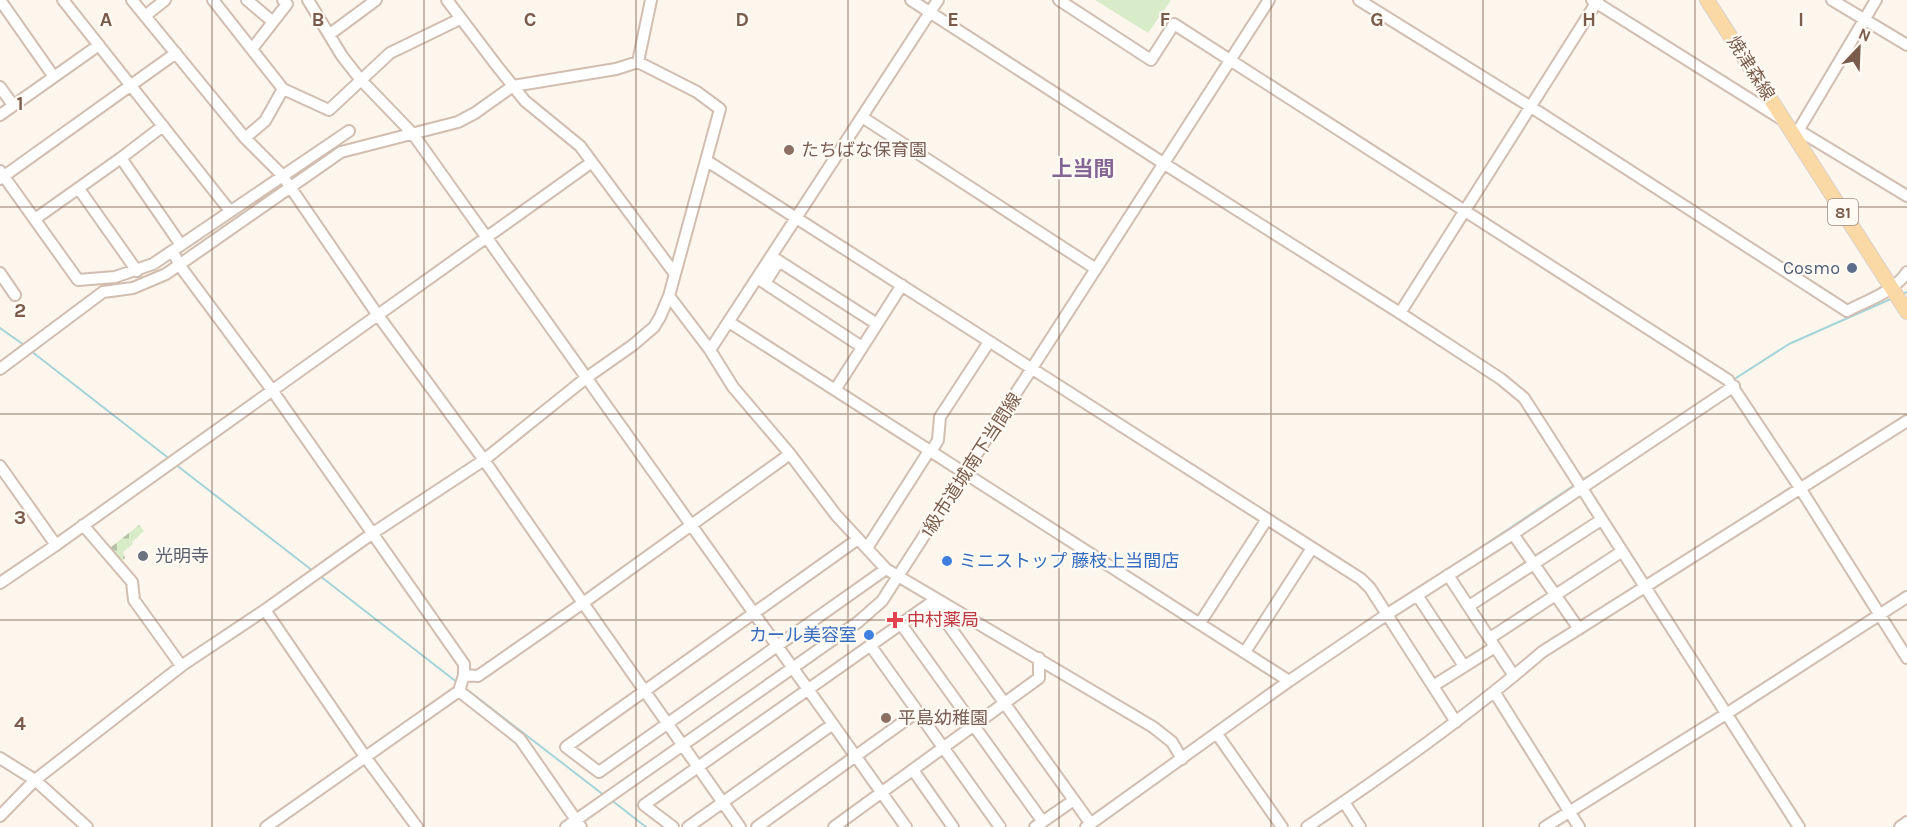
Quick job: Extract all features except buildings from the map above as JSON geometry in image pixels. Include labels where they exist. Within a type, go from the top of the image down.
[{"type":"main road","name":"焼津森線","points":[[1707,0],[1784,120],[1796,133]]},
{"type":"main road","name":"81","points":[[1796,133],[1904,308]]},
{"type":"street","points":[[0,0],[54,77]]},
{"type":"street","points":[[63,0],[230,211]]},
{"type":"street","points":[[132,0],[245,138],[291,187],[377,314],[484,460],[644,693],[740,827]]},
{"type":"street","points":[[145,16],[165,0]]},
{"type":"street","points":[[247,0],[273,22]]},
{"type":"street","points":[[252,49],[288,4],[283,0]]},
{"type":"street","points":[[308,0],[342,56],[360,79],[413,134],[778,645],[882,792],[903,826]]},
{"type":"street","points":[[330,34],[376,0]]},
{"type":"street","points":[[447,0],[525,101],[580,146],[675,274]]},
{"type":"street","points":[[638,62],[651,0]]},
{"type":"street","points":[[911,0],[1400,313],[1501,379],[1524,398],[1799,827]]},
{"type":"street","points":[[710,350],[761,280],[796,218],[938,0]]},
{"type":"street","points":[[1059,0],[1150,60],[1174,24],[1731,383],[1907,658]]},
{"type":"street","name":"1級市道城南下当間線","points":[[566,827],[578,823],[616,790],[872,611],[887,595],[1269,0]]},
{"type":"street","points":[[1359,0],[1532,107],[1847,311],[1892,288],[1907,272]]},
{"type":"street","points":[[1832,0],[1907,45]]},
{"type":"street","points":[[1876,0],[1796,133],[1907,196]]},
{"type":"street","points":[[1400,313],[1532,107],[1596,1],[1784,120]]},
{"type":"street","points":[[218,2],[283,89],[329,110],[390,53],[460,19]]},
{"type":"street","points":[[0,115],[99,45]]},
{"type":"street","points":[[176,52],[130,87],[1,175],[78,280],[116,278],[153,264],[349,130]]},
{"type":"street","points":[[0,369],[103,292],[141,285],[158,279],[180,266],[341,152],[458,122],[513,86],[616,69],[638,62],[697,93],[720,109],[669,296],[660,317],[646,335],[586,378],[484,460],[373,533],[266,610],[184,664],[35,780],[0,816]]},
{"type":"street","points":[[0,87],[13,105]]},
{"type":"street","points":[[245,138],[265,121],[283,89]]},
{"type":"street","points":[[862,117],[1096,269]]},
{"type":"street","points":[[34,219],[79,189],[163,126]]},
{"type":"street","points":[[121,158],[177,249],[180,266],[272,390],[464,664],[464,675],[459,691],[267,827]]},
{"type":"street","points":[[707,161],[1361,579],[1370,588],[1456,722]]},
{"type":"street","points":[[0,583],[592,162]]},
{"type":"street","points":[[79,189],[137,271]]},
{"type":"street","points":[[775,258],[877,324]]},
{"type":"street","points":[[0,273],[15,295]]},
{"type":"street","points":[[761,280],[862,347]]},
{"type":"street","points":[[835,390],[902,285]]},
{"type":"street","points":[[669,296],[710,350],[734,387],[790,454],[836,515],[886,569],[934,600],[1039,658],[1153,727],[1172,742],[1182,759]]},
{"type":"street","points":[[729,322],[1289,681]]},
{"type":"street","points":[[867,548],[938,440],[940,417],[989,342]]},
{"type":"street","points":[[934,600],[1074,800],[1088,825],[1217,734],[1384,611],[1417,595],[1513,534],[1578,483],[1731,383]]},
{"type":"street","points":[[1307,827],[1495,693],[1542,652],[1907,421]]},
{"type":"street","points":[[464,675],[478,676],[790,454]]},
{"type":"street","points":[[0,466],[56,545]]},
{"type":"street","points":[[1200,623],[1267,519]]},
{"type":"street","points":[[1469,606],[1601,520]]},
{"type":"street","points":[[84,525],[132,582],[134,600],[180,664],[184,664]]},
{"type":"street","points":[[1513,534],[1579,629]]},
{"type":"street","points":[[858,539],[566,747],[599,772],[886,569]]},
{"type":"street","points":[[1245,652],[1312,548]]},
{"type":"street","points":[[1433,686],[1464,666],[1492,642],[1555,596],[1621,552]]},
{"type":"street","points":[[1448,575],[1514,676]]},
{"type":"street","points":[[1417,595],[1464,666]]},
{"type":"street","points":[[1545,827],[1907,597]]},
{"type":"street","points":[[673,827],[644,805],[934,600]]},
{"type":"street","points":[[266,610],[366,758],[417,827]]},
{"type":"street","points":[[901,624],[975,726],[1039,824],[1074,800]]},
{"type":"street","points":[[870,645],[1000,827]]},
{"type":"street","points":[[834,827],[1039,678],[1039,658]]},
{"type":"street","points":[[459,691],[520,739],[578,823]]},
{"type":"street","points":[[1495,693],[1579,827]]},
{"type":"street","points":[[757,827],[917,712]]},
{"type":"street","points":[[688,827],[833,724]]},
{"type":"street","points":[[1217,734],[1282,827]]},
{"type":"street","points":[[0,758],[35,780],[87,827]]},
{"type":"street","points":[[913,770],[953,827]]},
{"type":"street","points":[[1344,801],[1360,827]]},
{"type":"street","points":[[1900,827],[1907,822]]},
{"type":"green space","points":[[1095,0],[1171,0],[1148,33]]},
{"type":"green space","points":[[139,525],[144,531],[123,552],[125,558],[117,564],[106,551]]},
{"type":"waterway","points":[[1901,295],[1907,292]]},
{"type":"waterway","points":[[1733,380],[1789,344],[1893,298]]},
{"type":"waterway","points":[[0,328],[24,345]]},
{"type":"waterway","points":[[31,351],[171,460]]},
{"type":"waterway","points":[[175,464],[313,571]]},
{"type":"waterway","points":[[1580,481],[1604,467]]},
{"type":"waterway","points":[[1468,556],[1576,484]]},
{"type":"waterway","points":[[320,576],[458,683]]},
{"type":"waterway","points":[[1338,642],[1350,633]]},
{"type":"waterway","points":[[465,688],[605,796]]},
{"type":"waterway","points":[[610,799],[646,827]]},
{"type":"place","name":"たちばな保育園","points":[[789,150]]},
{"type":"place","name":"Cosmo","points":[[1852,268]]},
{"type":"place","name":"光明寺","points":[[143,556]]},
{"type":"place","name":"ミニストップ 藤枝上当間店","points":[[947,561]]},
{"type":"place","name":"中村薬局","points":[[895,620]]},
{"type":"place","name":"カール美容室","points":[[869,635]]},
{"type":"place","name":"平島幼稚園","points":[[886,718]]},
{"type":"district","name":"上当間","points":[[1083,169]]}]
